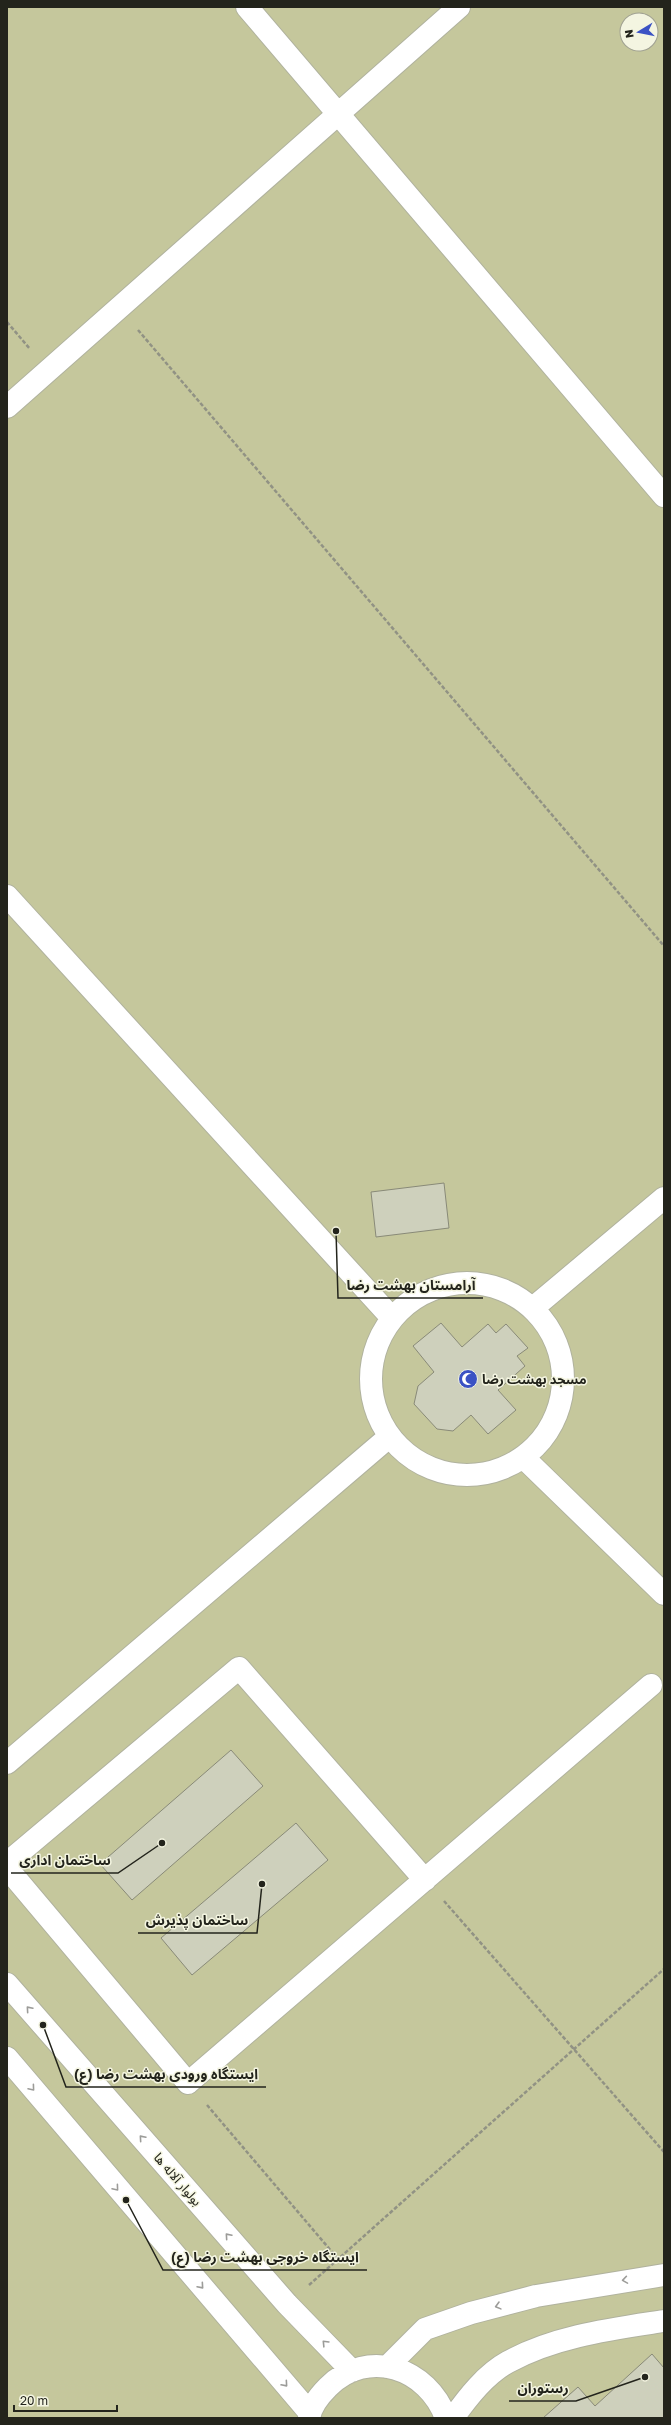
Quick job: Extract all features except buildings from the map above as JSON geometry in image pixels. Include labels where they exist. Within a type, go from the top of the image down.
[{"type":"lane","points":[[247,7],[339,113],[664,496]]},
{"type":"lane","points":[[7,407],[459,7]]},
{"type":"lane","points":[[7,896],[392,1318]]},
{"type":"lane","points":[[533,1308],[664,1198]]},
{"type":"lane","points":[[476,1282],[507,1290],[533,1308],[551,1330],[562,1357],[564,1385],[558,1413],[544,1438],[524,1458],[497,1472],[467,1476],[437,1472],[410,1458],[389,1437],[375,1408],[370,1377],[376,1345],[392,1318],[415,1296],[445,1284],[476,1282]]},
{"type":"lane","points":[[7,1763],[389,1437]]},
{"type":"lane","points":[[524,1458],[664,1594]]},
{"type":"lane","points":[[7,1863],[239,1668],[425,1880]]},
{"type":"lane","points":[[7,1868],[188,2083],[651,1685]]},
{"type":"lane","name":"بولوار آلاله ها","points":[[7,1984],[287,2304],[352,2371]]},
{"type":"lane","points":[[7,2058],[309,2415],[320,2395],[334,2381],[352,2371],[369,2367],[387,2367],[408,2373],[427,2386],[441,2403],[446,2418]]},
{"type":"lane","points":[[387,2367],[425,2329],[471,2313],[536,2296],[664,2275]]},
{"type":"lane","points":[[453,2418],[472,2392],[508,2362],[544,2347],[600,2331],[664,2321]]},
{"type":"path","points":[[119,308],[664,946]]},
{"type":"path","points":[[7,322],[49,370]]},
{"type":"path","points":[[425,1880],[664,2152]]},
{"type":"path","points":[[287,2304],[664,1969]]},
{"type":"path","points":[[188,2083],[338,2259]]},
{"type":"green space","points":[[7,7],[664,7],[664,2418],[7,2418]]},
{"type":"place","name":"آرامستان بهشت رضا","points":[[336,1231]]},
{"type":"place","name":"مسجد بهشت رضا","points":[[468,1379]]},
{"type":"place","name":"ساختمان اداری","points":[[162,1843]]},
{"type":"place","name":"ساختمان پذیرش","points":[[262,1884]]},
{"type":"place","name":"ایستگاه ورودی بهشت رضا (ع)","points":[[43,2025]]},
{"type":"place","name":"ایستگاه خروجی بهشت رضا (ع)","points":[[126,2200]]},
{"type":"place","name":"رستوران","points":[[645,2377]]}]
